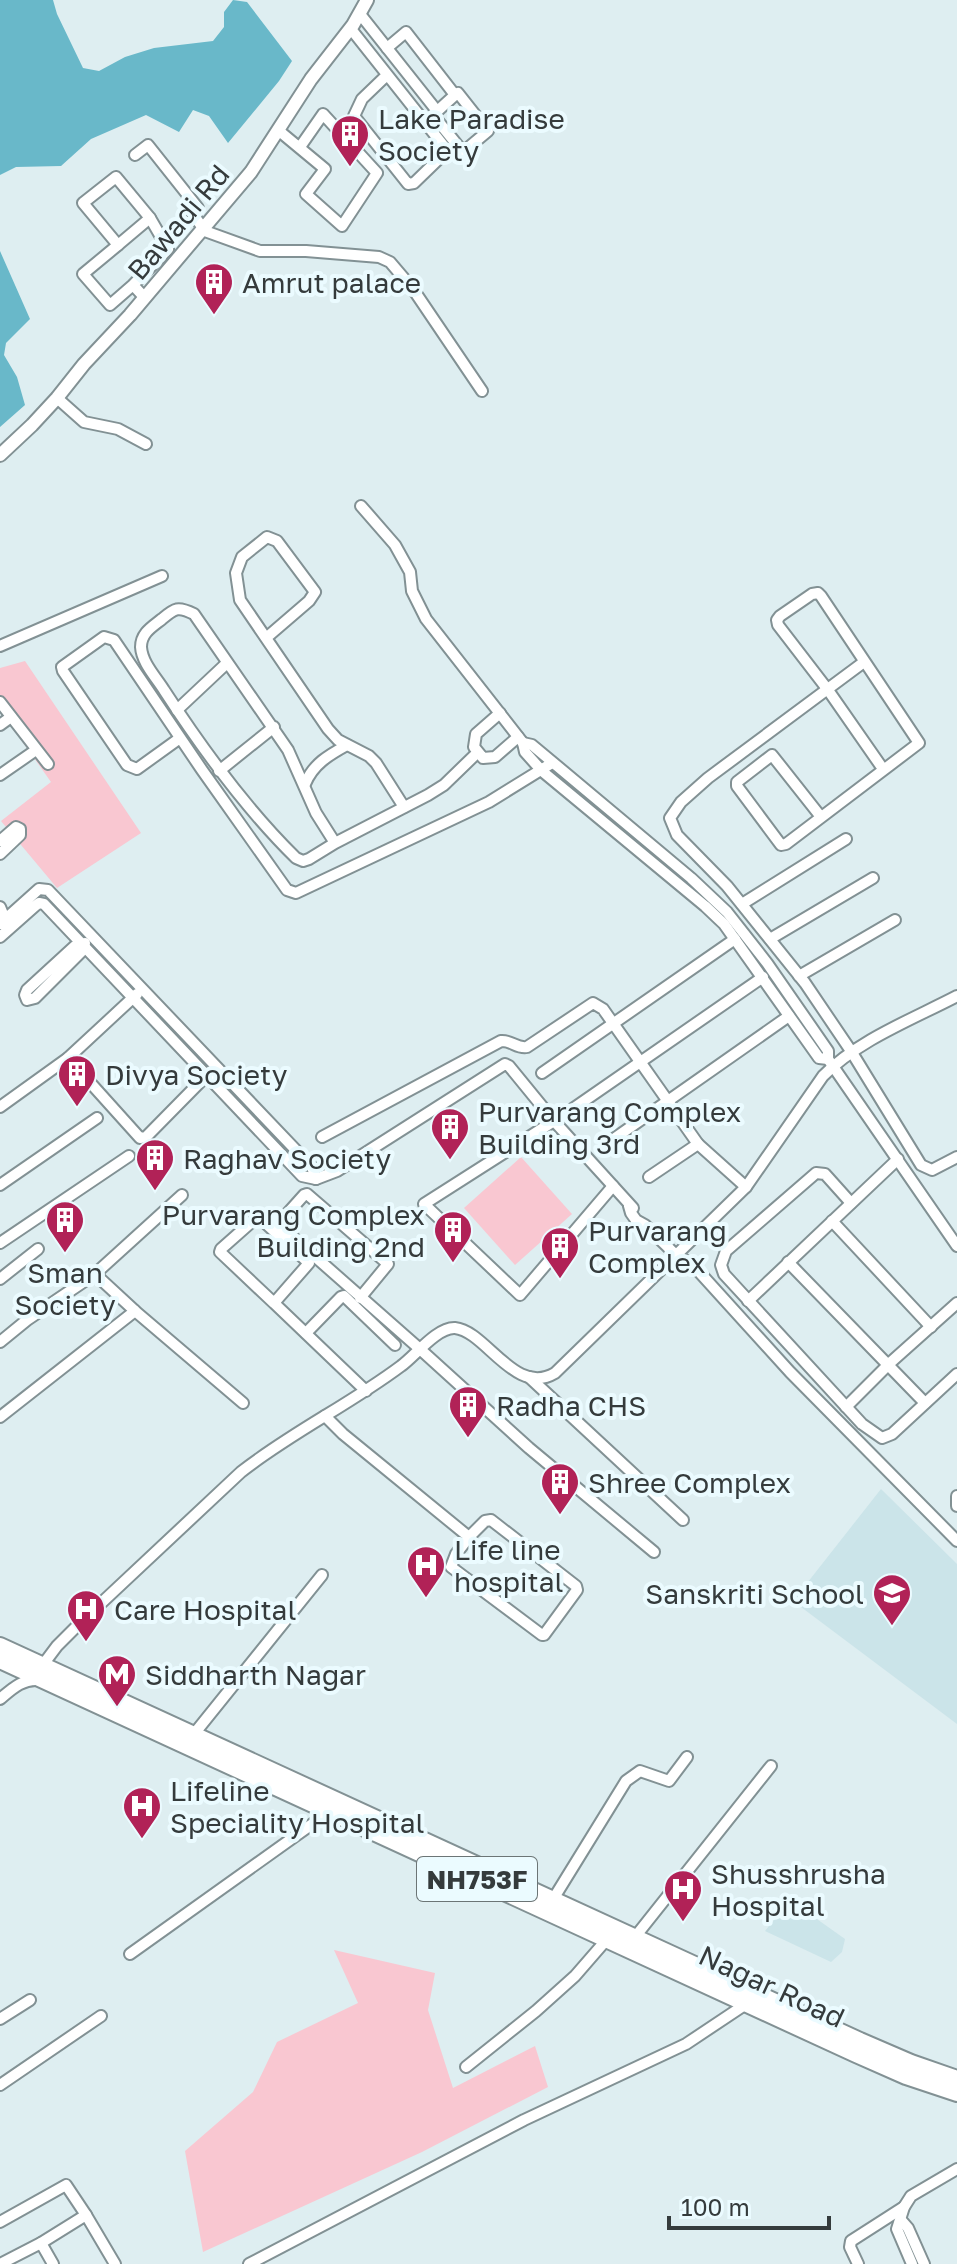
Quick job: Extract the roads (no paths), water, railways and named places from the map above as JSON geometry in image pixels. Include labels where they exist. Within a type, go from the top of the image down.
[{"type":"highway","name":"Nagar Road","points":[[0,1646],[43,1673],[169,1731],[329,1812],[906,2076],[957,2093]]},
{"type":"highway","name":"Nagar Road","points":[[0,1660],[43,1673]]},
{"type":"highway","name":"Nagar Road","points":[[169,1731],[194,1734],[552,1901],[911,2063],[957,2079]]},
{"type":"street","name":"Bawadi Rd","points":[[0,455],[57,398],[251,172],[311,79],[351,29],[367,0]]},
{"type":"street","points":[[360,14],[437,111]]},
{"type":"street","points":[[351,29],[387,75],[446,152],[414,183],[408,184],[354,116],[362,99],[387,75]]},
{"type":"street","points":[[387,48],[406,32],[455,95]]},
{"type":"street","points":[[458,93],[488,131],[463,152],[433,115],[455,95],[458,93]]},
{"type":"street","points":[[278,130],[325,169],[306,194],[342,226],[377,173],[323,114],[300,147]]},
{"type":"street","points":[[135,155],[148,145],[198,208],[192,213],[203,229],[260,251],[379,257],[390,262],[413,289],[482,391]]},
{"type":"street","points":[[118,245],[83,203],[116,177],[150,218],[168,249],[110,305],[83,274],[118,245],[150,218]]},
{"type":"street","points":[[133,285],[145,298]]},
{"type":"street","points":[[57,398],[84,422],[118,429],[146,444]]},
{"type":"street","points":[[361,506],[395,545],[410,572],[412,591],[426,619],[500,713],[525,752],[542,771],[705,906],[735,939],[819,1058],[831,1062]]},
{"type":"street","points":[[266,638],[309,601],[315,592],[277,541],[267,537],[242,557],[236,573],[240,600],[328,729],[338,740],[376,763],[404,807]]},
{"type":"street","points":[[0,646],[162,576]]},
{"type":"street","points":[[821,817],[772,755],[741,777],[737,786],[777,841],[781,845],[786,844],[919,743],[818,593],[812,594],[780,616],[778,625],[883,769]]},
{"type":"street","points":[[335,843],[316,813],[305,784],[274,727],[194,614],[182,608],[173,610],[146,631],[141,645],[143,659],[177,710],[219,771],[296,858],[303,861],[428,795],[444,785],[477,753]]},
{"type":"street","points":[[180,738],[137,769],[127,765],[63,671],[64,663],[104,637],[114,640],[287,890],[296,893],[460,816],[552,763]]},
{"type":"street","points":[[864,662],[699,786],[681,802],[670,818],[677,835],[727,886],[799,976],[851,1051],[921,1165],[932,1170],[957,1157]]},
{"type":"street","points":[[177,710],[227,663]]},
{"type":"street","points":[[0,702],[48,764]]},
{"type":"street","points":[[500,713],[476,734],[474,747],[477,753],[483,758],[495,757],[520,740]]},
{"type":"street","points":[[0,725],[11,717]]},
{"type":"street","points":[[219,771],[274,727]]},
{"type":"street","points":[[520,740],[532,745],[691,878],[727,912],[828,1051],[831,1062],[957,1246]]},
{"type":"street","points":[[305,784],[310,771],[347,745]]},
{"type":"street","points":[[753,746],[764,761]]},
{"type":"street","points":[[0,775],[36,750]]},
{"type":"street","points":[[0,841],[16,827],[20,829],[20,835],[0,854]]},
{"type":"street","points":[[742,904],[846,839]]},
{"type":"street","points":[[770,939],[873,878]]},
{"type":"street","points":[[42,888],[42,903],[138,993]]},
{"type":"street","points":[[4,922],[42,888]]},
{"type":"street","points":[[42,888],[52,894],[92,936],[138,993],[302,1176],[316,1179],[337,1171],[505,1064],[509,1066],[629,1206],[638,1211],[645,1225],[677,1256],[692,1264],[790,1372],[957,1541]]},
{"type":"street","points":[[4,922],[42,903]]},
{"type":"street","points":[[0,907],[4,922],[0,937]]},
{"type":"street","points":[[799,976],[895,920]]},
{"type":"street","points":[[84,945],[75,946],[27,990],[27,1000],[35,998],[82,951],[92,936]]},
{"type":"street","points":[[542,1073],[735,939]]},
{"type":"street","points":[[571,1110],[763,977]]},
{"type":"street","points":[[0,1107],[68,1058],[138,993]]},
{"type":"street","points":[[529,1377],[545,1379],[555,1373],[746,1187],[831,1062],[957,996]]},
{"type":"street","points":[[322,1137],[501,1041],[527,1047],[593,1003],[599,1005],[614,1025],[698,1144],[746,1187]]},
{"type":"street","points":[[615,1138],[789,1016]]},
{"type":"street","points":[[68,1058],[140,1138],[146,1137],[215,1077]]},
{"type":"street","points":[[215,1077],[312,1167],[316,1179]]},
{"type":"street","points":[[0,1185],[97,1118]]},
{"type":"street","points":[[554,1121],[424,1204],[520,1295],[613,1186]]},
{"type":"street","points":[[649,1177],[698,1144]]},
{"type":"street","points":[[282,1154],[291,1146]]},
{"type":"street","points":[[0,1243],[129,1156]]},
{"type":"street","points":[[748,1301],[898,1159]]},
{"type":"street","points":[[851,1203],[825,1174],[816,1173],[726,1251],[721,1265],[724,1274],[862,1424],[882,1438],[892,1434],[957,1374]]},
{"type":"street","points":[[360,1298],[388,1264],[307,1194],[304,1195],[278,1224],[360,1298],[421,1350],[529,1448],[654,1552]]},
{"type":"street","points":[[0,1342],[95,1274],[182,1195]]},
{"type":"street","points":[[274,1303],[309,1263],[261,1219],[256,1218],[220,1252],[366,1391]]},
{"type":"street","points":[[832,1221],[931,1327]]},
{"type":"street","points":[[0,1279],[38,1249]]},
{"type":"street","points":[[788,1262],[925,1403]]},
{"type":"street","points":[[95,1274],[243,1403]]},
{"type":"street","points":[[306,1333],[344,1296],[395,1345]]},
{"type":"street","points":[[846,1407],[957,1303]]},
{"type":"street","points":[[0,1417],[135,1311]]},
{"type":"street","points":[[0,1699],[13,1688],[43,1673],[57,1646],[241,1472],[270,1450],[366,1391],[440,1332],[452,1328],[464,1331],[495,1357],[529,1377],[683,1520]]},
{"type":"street","points":[[325,1416],[469,1537]]},
{"type":"street","points":[[957,1496],[957,1506]]},
{"type":"street","points":[[491,1520],[576,1586],[577,1590],[544,1635],[451,1567],[456,1554],[469,1537],[485,1521],[491,1520]]},
{"type":"street","points":[[194,1734],[322,1575]]},
{"type":"street","points":[[552,1901],[626,1781],[640,1771],[669,1781],[687,1757]]},
{"type":"street","points":[[635,1937],[771,1766]]},
{"type":"street","points":[[130,1954],[329,1812]]},
{"type":"street","points":[[466,2067],[546,2003],[608,1938]]},
{"type":"street","points":[[0,2019],[30,2000]]},
{"type":"street","points":[[249,2264],[524,2120],[686,2044],[746,2004]]},
{"type":"street","points":[[0,2085],[101,2016]]},
{"type":"street","points":[[912,2264],[897,2229],[904,2207],[911,2196],[957,2169]]},
{"type":"street","points":[[0,2222],[66,2185],[115,2264]]},
{"type":"street","points":[[858,2264],[850,2247],[851,2241],[904,2207]]},
{"type":"street","points":[[0,2264],[86,2215]]},
{"type":"street","points":[[901,2220],[908,2228],[924,2264]]},
{"type":"street","points":[[41,2243],[53,2264]]},
{"type":"water","points":[[0,0],[53,0],[83,68],[99,71],[125,57],[154,48],[213,41],[224,27],[224,12],[233,0],[247,2],[292,61],[228,143],[209,116],[193,110],[179,132],[146,115],[91,139],[61,166],[16,167],[0,175]]},
{"type":"water","points":[[0,251],[30,319],[6,343],[4,355],[17,377],[25,405],[0,427]]},
{"type":"place","name":"Lake Paradise Society","points":[[350,168]]},
{"type":"place","name":"Amrut palace","points":[[214,316]]},
{"type":"place","name":"Divya Society","points":[[77,1108]]},
{"type":"place","name":"Purvarang Complex Building 3rd","points":[[450,1161]]},
{"type":"place","name":"Raghav Society","points":[[155,1192]]},
{"type":"place","name":"Sman Society","points":[[65,1254]]},
{"type":"place","name":"Purvarang Complex Building 2nd","points":[[453,1264]]},
{"type":"place","name":"Purvarang Complex","points":[[560,1280]]},
{"type":"place","name":"Radha CHS","points":[[468,1439]]},
{"type":"place","name":"Shree Complex","points":[[560,1516]]},
{"type":"place","name":"Life line hospital","points":[[426,1599]]},
{"type":"place","name":"Sanskriti School","points":[[892,1627]]},
{"type":"place","name":"Care Hospital","points":[[86,1643]]},
{"type":"place","name":"Siddharth Nagar","points":[[117,1708]]},
{"type":"place","name":"Lifeline Speciality Hospital","points":[[142,1840]]},
{"type":"place","name":"Shusshrusha Hospital","points":[[683,1923]]}]
